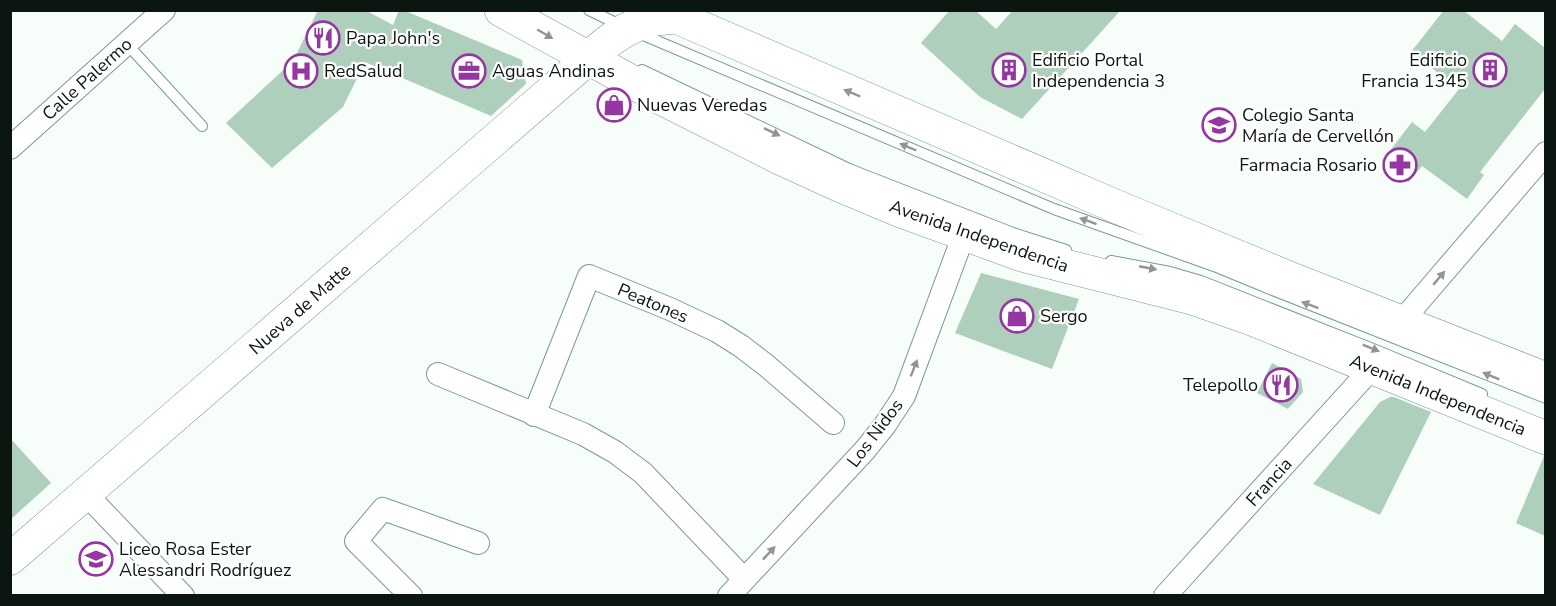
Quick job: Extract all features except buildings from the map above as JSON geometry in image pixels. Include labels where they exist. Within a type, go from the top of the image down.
[{"type":"main road","name":"Avenida Independencia","points":[[501,10],[663,99],[782,159],[902,211],[1022,255],[1192,298],[1252,319],[1545,438]]},
{"type":"main road","points":[[588,59],[629,29],[668,14],[1002,158],[1289,278],[1545,379]]},
{"type":"street","name":"Calle Palermo","points":[[10,148],[164,10]]},
{"type":"street","name":"Nueva de Matte","points":[[10,559],[588,59]]},
{"type":"street","points":[[1401,322],[1545,153]]},
{"type":"street","name":"Los Nidos","points":[[737,587],[866,450],[895,411],[904,396],[964,234]]},
{"type":"street","name":"Peatones","points":[[534,415],[589,276],[717,331],[767,366],[833,423]]},
{"type":"street","name":"Francia","points":[[1165,596],[1372,368]]},
{"type":"street","points":[[438,374],[564,426],[601,443],[627,460],[643,473],[737,587]]},
{"type":"street","points":[[86,494],[183,596]]},
{"type":"street","points":[[411,596],[356,541],[383,509],[478,543]]},
{"type":"lane","points":[[589,10],[1015,193],[1094,224],[1158,245],[1545,398]]},
{"type":"lane","points":[[127,44],[202,126]]},
{"type":"lane","points":[[588,59],[637,68],[849,169],[1013,233],[1081,253]]},
{"type":"lane","points":[[1002,158],[1084,205]]},
{"type":"lane","points":[[1102,215],[1158,245]]},
{"type":"lane","points":[[1102,259],[1170,272],[1211,284],[1493,399]]},
{"type":"place","name":"Papa John's","points":[[323,38]]},
{"type":"place","name":"Edificio Portal Independencia 3","points":[[1009,70]]},
{"type":"place","name":"Edificio Francia 1345","points":[[1490,70]]},
{"type":"place","name":"RedSalud","points":[[301,71]]},
{"type":"place","name":"Aguas Andinas","points":[[469,71]]},
{"type":"place","name":"Nuevas Veredas","points":[[614,105]]},
{"type":"place","name":"Colegio Santa María de Cervellón","points":[[1219,125]]},
{"type":"place","name":"Farmacia Rosario","points":[[1400,165]]},
{"type":"place","name":"Sergo","points":[[1017,316]]},
{"type":"place","name":"Telepollo","points":[[1281,385]]},
{"type":"place","name":"Liceo Rosa Ester Alessandri Rodríguez","points":[[96,559]]}]
